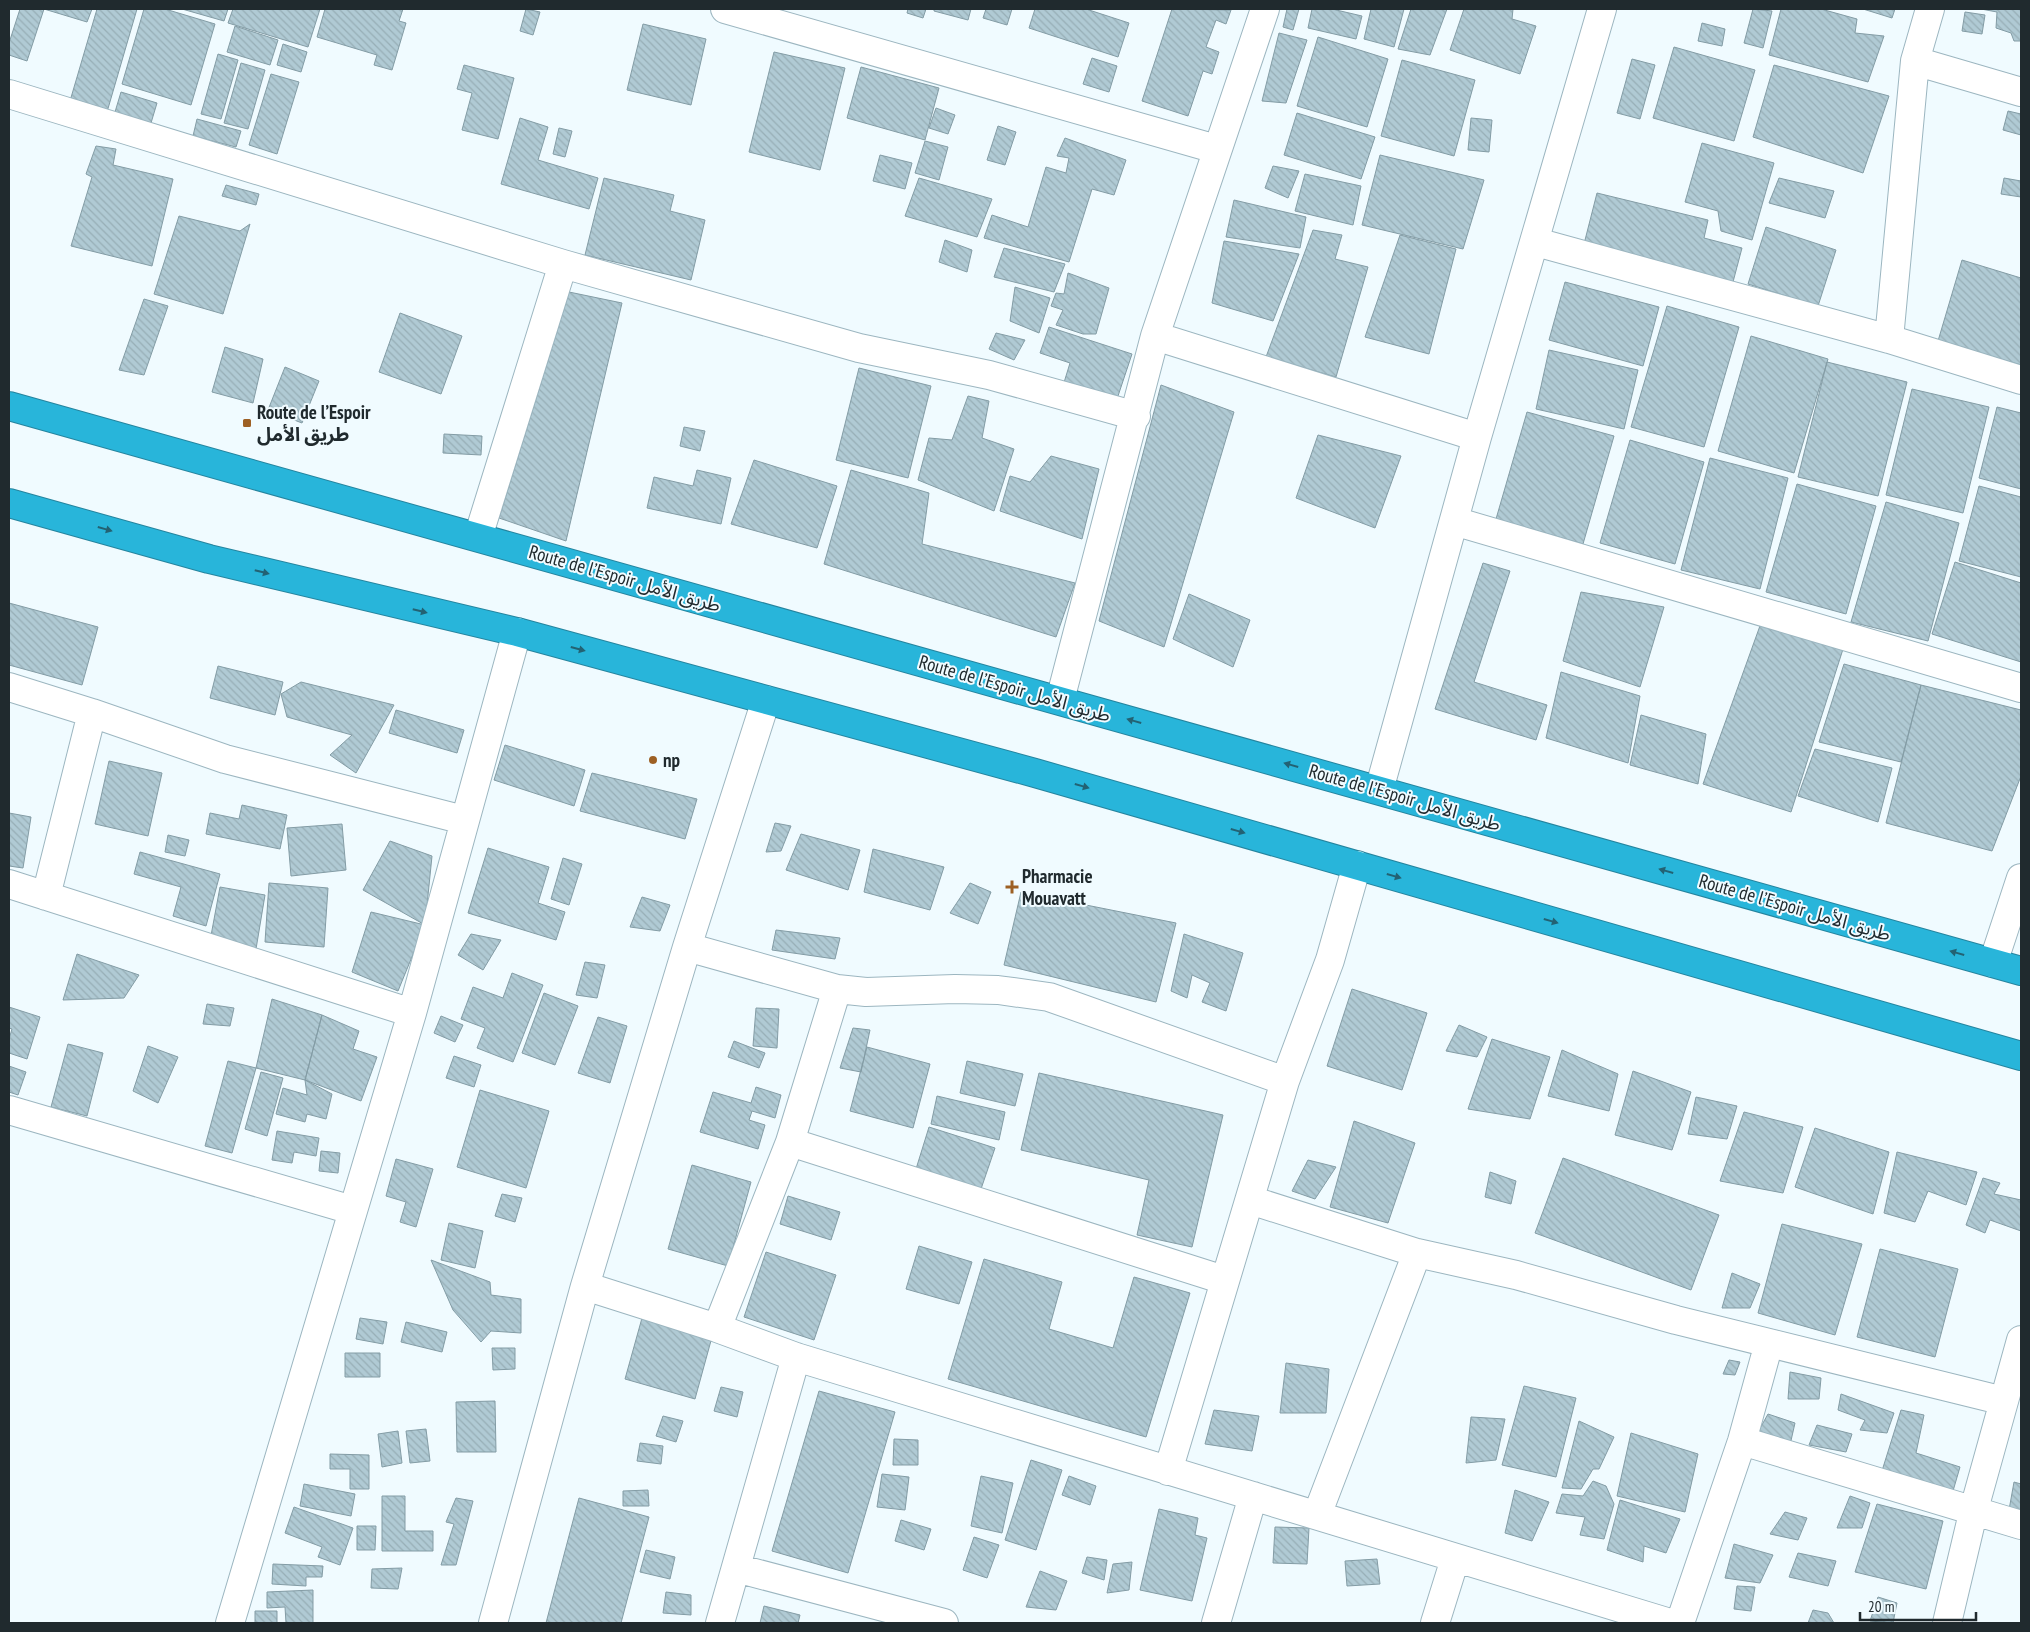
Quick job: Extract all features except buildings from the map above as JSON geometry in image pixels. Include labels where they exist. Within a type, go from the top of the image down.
[{"type":"highway","name":"Route de l’Espoir طريق الأمل","points":[[9,406],[2021,970]]},
{"type":"highway","points":[[9,503],[209,559],[517,632],[1035,773],[2021,1056]]},
{"type":"street","points":[[725,9],[1216,149]]},
{"type":"street","points":[[1060,700],[1136,416],[1155,336],[1216,149],[1265,9]]},
{"type":"street","points":[[1379,790],[1477,437],[1536,242],[1602,9]]},
{"type":"street","points":[[1889,339],[1915,61],[1930,9]]},
{"type":"street","points":[[1915,61],[2021,92]]},
{"type":"street","points":[[9,94],[563,264],[859,348],[989,375],[1136,416]]},
{"type":"street","points":[[1536,242],[1889,339],[2021,380]]},
{"type":"street","points":[[478,537],[563,264]]},
{"type":"street","points":[[1155,336],[1477,437]]},
{"type":"street","points":[[1454,521],[2021,688]]},
{"type":"street","points":[[230,1623],[412,1013],[517,632]]},
{"type":"street","points":[[9,687],[92,713],[225,759],[464,820]]},
{"type":"street","points":[[493,1623],[585,1286],[687,947],[766,700]]},
{"type":"street","points":[[46,896],[92,713]]},
{"type":"street","points":[[1168,1471],[1285,1081],[1330,960],[1357,865]]},
{"type":"street","points":[[1993,963],[2021,878]]},
{"type":"street","points":[[9,884],[412,1013]]},
{"type":"street","points":[[687,947],[837,989],[866,992],[955,989],[998,990],[1049,996],[1285,1081]]},
{"type":"street","points":[[717,1328],[790,1142],[837,989]]},
{"type":"street","points":[[9,1110],[352,1210]]},
{"type":"street","points":[[790,1142],[1224,1280]]},
{"type":"street","points":[[1250,1200],[1417,1253],[1516,1275],[1676,1320],[2004,1401]]},
{"type":"street","points":[[1317,1515],[1417,1253]]},
{"type":"street","points":[[585,1286],[717,1328],[796,1357],[1670,1623]]},
{"type":"street","points":[[1947,1623],[1974,1509],[2021,1340]]},
{"type":"street","points":[[1680,1623],[1742,1441],[1769,1342]]},
{"type":"street","points":[[720,1623],[796,1357]]},
{"type":"street","points":[[1742,1441],[1974,1509],[2021,1525]]},
{"type":"street","points":[[1216,1623],[1254,1496]]},
{"type":"street","points":[[1435,1623],[1455,1559]]},
{"type":"street","points":[[736,1568],[944,1623]]},
{"type":"place","name":"Route de l’Espoir طريق الأمل","points":[[247,423]]},
{"type":"place","name":"np","points":[[653,760]]},
{"type":"place","name":"Pharmacie Mouavatt","points":[[1012,887]]}]
